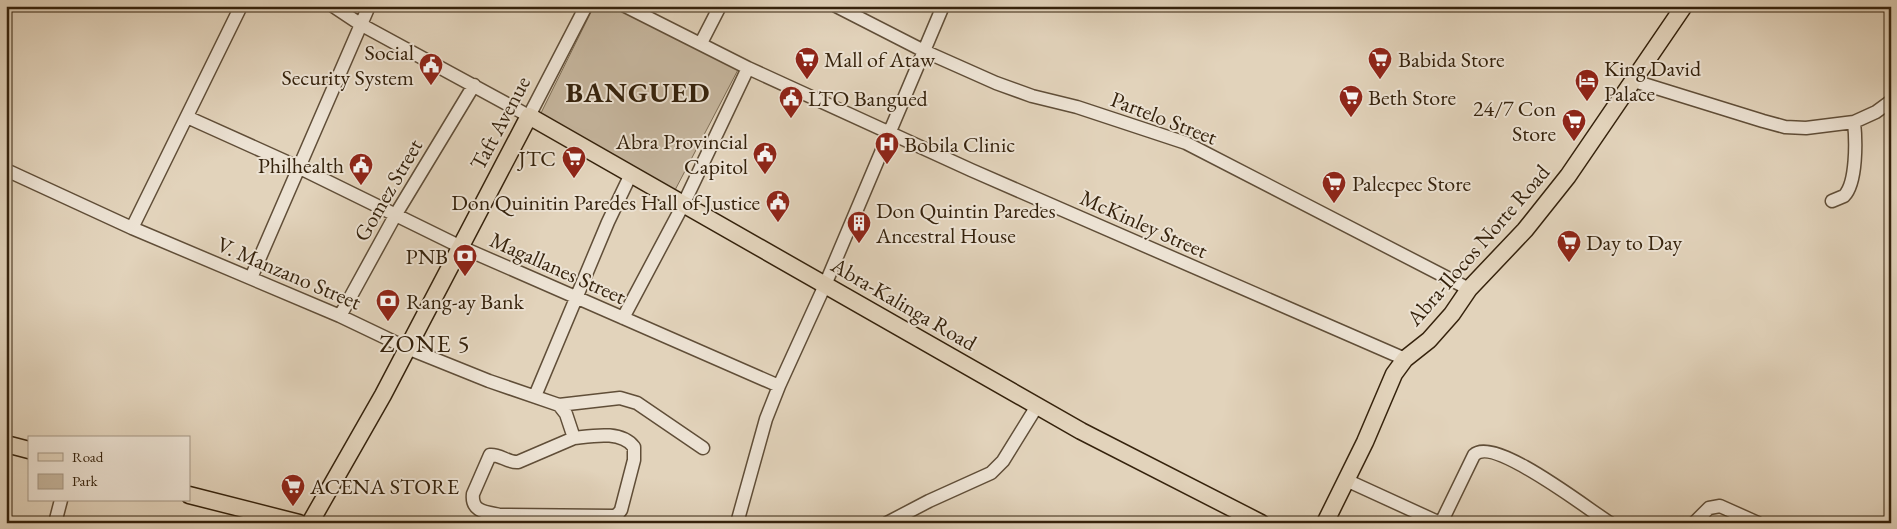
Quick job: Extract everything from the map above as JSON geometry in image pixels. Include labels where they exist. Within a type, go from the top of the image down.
[{"type":"main road","name":"Abra-Ilocos Norte Road","points":[[1325,523],[1365,442],[1394,374],[1404,359],[1429,340],[1452,314],[1469,289],[1532,222],[1568,176],[1684,6]]},
{"type":"main road","name":"Abra-Kalinga Road","points":[[529,116],[1081,431],[1260,523]]},
{"type":"main road","name":"Taft Avenue","points":[[310,523],[383,395],[529,116]]},
{"type":"main road","points":[[6,444],[28,450]]},
{"type":"main road","points":[[190,494],[299,523]]},
{"type":"street","points":[[132,228],[241,6]]},
{"type":"street","points":[[333,6],[360,24],[529,116]]},
{"type":"street","points":[[251,278],[369,6]]},
{"type":"street","name":"Taft Avenue","points":[[529,116],[586,6]]},
{"type":"street","name":"McKinley Street","points":[[625,6],[748,68],[980,174],[1404,359]]},
{"type":"street","points":[[701,43],[720,6]]},
{"type":"street","name":"Partelo Street","points":[[836,6],[924,51],[996,83],[1032,96],[1077,107],[1186,143],[1469,289]]},
{"type":"street","points":[[737,523],[766,419],[779,386],[825,285],[943,6]]},
{"type":"street","points":[[623,318],[683,205],[748,68]]},
{"type":"street","points":[[1634,81],[1786,127],[1806,128],[1854,122],[1876,112],[1891,101]]},
{"type":"street","name":"Gomez Street","points":[[340,316],[396,214],[474,85]]},
{"type":"street","name":"Magallanes Street","points":[[187,117],[298,167],[461,247],[779,386]]},
{"type":"street","points":[[1832,200],[1844,196],[1850,184],[1856,153],[1854,122]]},
{"type":"street","name":"V. Manzano Street","points":[[6,170],[132,228],[340,316],[407,348],[489,381],[559,405]]},
{"type":"street","points":[[535,396],[608,222],[631,174]]},
{"type":"street","points":[[559,405],[612,398],[631,401],[654,414],[703,448]]},
{"type":"street","points":[[559,405],[566,414],[574,438]]},
{"type":"street","points":[[887,523],[929,501],[991,474],[1003,461],[1037,406]]},
{"type":"street","points":[[597,435],[620,438],[628,440],[634,446],[634,460],[621,510],[618,514],[614,516],[500,514],[482,511],[475,505],[472,500],[473,494],[490,455],[494,454],[513,462],[518,462],[574,438],[597,435]]},
{"type":"street","points":[[1346,480],[1441,523],[1474,455],[1477,452],[1484,451],[1496,454],[1544,477],[1610,523]]},
{"type":"street","points":[[55,523],[60,502]]},
{"type":"street","points":[[1694,523],[1709,508],[1720,506],[1758,523]]},
{"type":"green space","points":[[594,6],[614,6],[740,66],[674,192],[540,115]]},
{"type":"place","name":"Mall of Ataw","points":[[807,80]]},
{"type":"place","name":"Babida Store","points":[[1380,80]]},
{"type":"place","name":"Social Security System","points":[[431,86]]},
{"type":"place","name":"King David Palace","points":[[1587,102]]},
{"type":"place","name":"Beth Store","points":[[1351,118]]},
{"type":"place","name":"LTO Bangued","points":[[791,119]]},
{"type":"place","name":"24/7 Con Store","points":[[1574,142]]},
{"type":"place","name":"Bobila Clinic","points":[[887,165]]},
{"type":"place","name":"Abra Provincial Capitol","points":[[765,175]]},
{"type":"place","name":"JTC","points":[[574,179]]},
{"type":"place","name":"Philhealth","points":[[361,186]]},
{"type":"place","name":"Palecpec Store","points":[[1334,204]]},
{"type":"place","name":"Don Quinitin Paredes Hall of Justice","points":[[778,223]]},
{"type":"place","name":"Don Quintin Paredes Ancestral House","points":[[859,244]]},
{"type":"place","name":"Day to Day","points":[[1569,263]]},
{"type":"place","name":"PNB","points":[[465,277]]},
{"type":"place","name":"Rang-ay Bank","points":[[388,322]]},
{"type":"place","name":"ACENA STORE","points":[[293,507]]},
{"type":"district","name":"BANGUED","points":[[638,92]]},
{"type":"district","name":"ZONE 5","points":[[425,343]]}]
